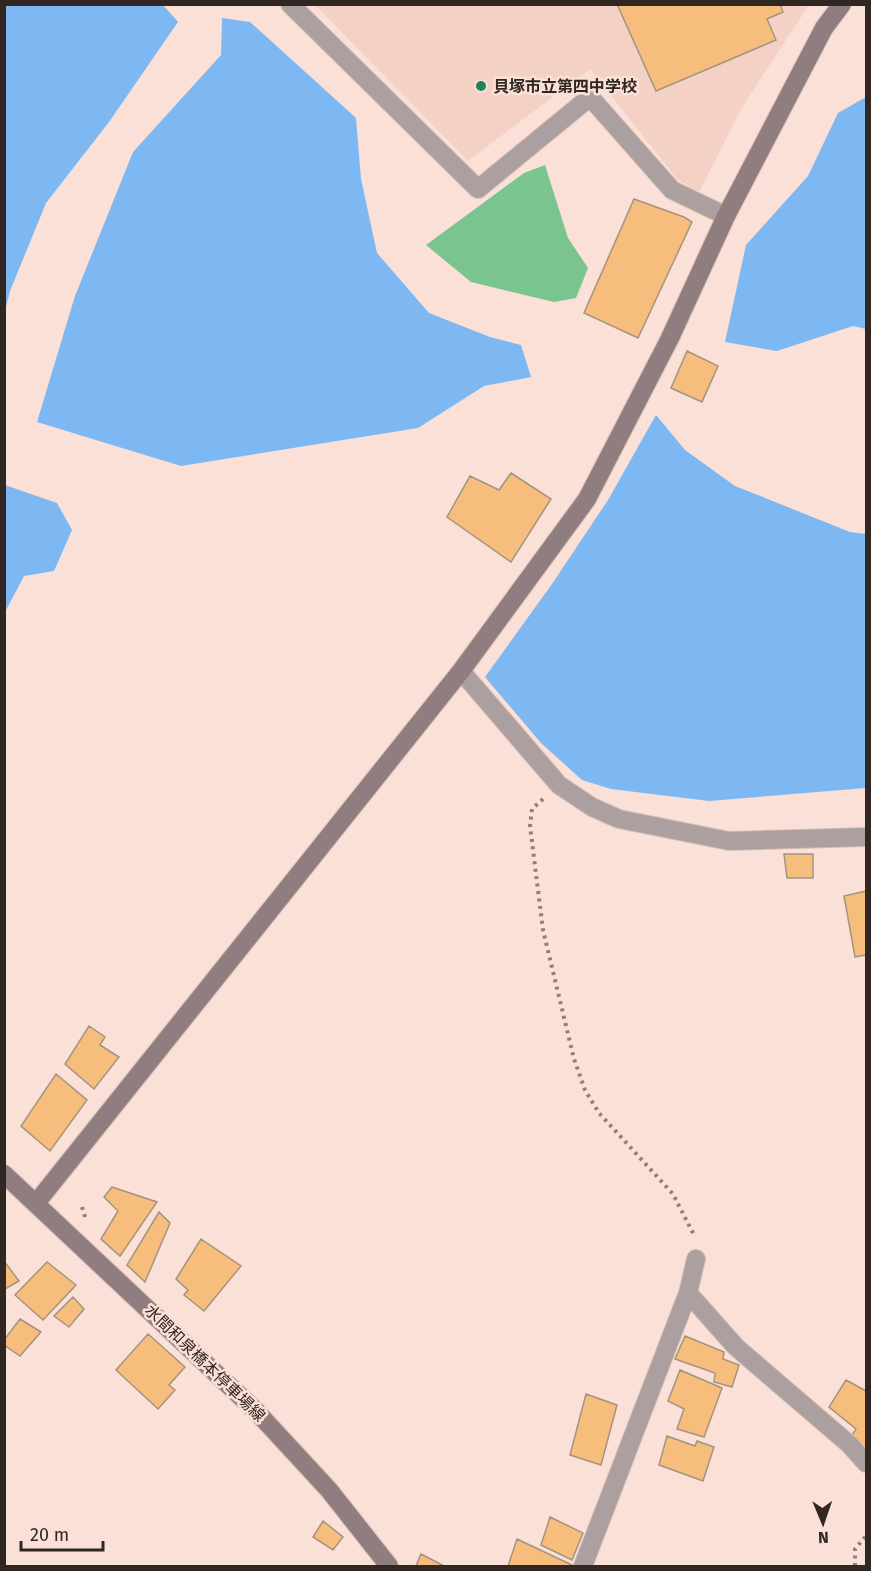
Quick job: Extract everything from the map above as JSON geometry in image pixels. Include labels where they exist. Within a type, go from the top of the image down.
[{"type":"street","points":[[290,4],[478,189],[590,97],[672,190],[726,216]]},
{"type":"street","points":[[37,1202],[461,671],[587,499],[666,348],[726,216],[824,28],[842,4]]},
{"type":"street","points":[[461,671],[559,785],[592,807],[619,819],[679,833],[729,841],[867,837]]},
{"type":"street","name":"水間和泉橋本停車場線","points":[[4,1174],[37,1202],[256,1411],[329,1490],[389,1566]]},
{"type":"street","points":[[583,1566],[688,1293],[696,1259]]},
{"type":"street","points":[[688,1293],[736,1347],[850,1445],[867,1463]]},
{"type":"path","points":[[559,785],[532,809],[530,826],[543,930],[574,1059],[585,1090],[598,1113],[673,1194],[694,1233],[696,1259]]},
{"type":"path","points":[[855,1566],[855,1549],[867,1536]]},
{"type":"shaded area","name":"貝塚市立第四中学校","points":[[315,5],[809,5],[744,104],[699,192],[677,179],[590,69],[468,161]]},
{"type":"green space","points":[[545,165],[568,238],[588,268],[576,298],[554,302],[471,282],[426,245],[524,173]]},
{"type":"water","points":[[5,4],[163,5],[178,22],[109,122],[46,203],[10,291],[5,311]]},
{"type":"water","points":[[222,18],[250,22],[356,118],[361,179],[377,253],[429,313],[490,337],[521,345],[531,377],[484,386],[418,428],[181,466],[37,422],[75,296],[133,152],[221,55]]},
{"type":"water","points":[[866,97],[866,329],[853,326],[777,351],[725,342],[746,245],[808,176],[838,113]]},
{"type":"water","points":[[656,415],[685,450],[735,486],[850,532],[866,534],[866,788],[709,801],[611,789],[582,780],[541,743],[485,677],[552,584],[608,500]]},
{"type":"water","points":[[5,485],[57,503],[72,530],[54,571],[24,576],[5,612]]},
{"type":"building","points":[[617,4],[780,4],[783,12],[767,19],[776,40],[656,91]]},
{"type":"building","points":[[634,199],[692,222],[638,338],[584,313]]},
{"type":"building","points":[[687,351],[718,366],[702,402],[671,388]]},
{"type":"building","points":[[511,473],[551,499],[511,562],[447,517],[470,476],[499,490]]},
{"type":"building","points":[[784,854],[813,854],[813,878],[787,878]]},
{"type":"building","points":[[866,891],[866,955],[855,957],[844,896]]},
{"type":"building","points":[[89,1026],[105,1037],[100,1045],[119,1057],[94,1089],[65,1064]]},
{"type":"building","points":[[56,1074],[87,1100],[50,1151],[21,1126]]},
{"type":"building","points":[[112,1187],[157,1202],[120,1256],[101,1239],[118,1211],[104,1197]]},
{"type":"building","points":[[159,1212],[170,1223],[145,1282],[127,1265]]},
{"type":"building","points":[[201,1239],[241,1266],[204,1311],[184,1295],[188,1290],[176,1279]]},
{"type":"building","points":[[4,1261],[19,1281],[5,1289],[4,1289]]},
{"type":"building","points":[[47,1262],[76,1285],[43,1320],[15,1295]]},
{"type":"building","points":[[73,1297],[84,1309],[69,1327],[54,1316]]},
{"type":"building","points":[[20,1319],[41,1332],[20,1356],[4,1345],[4,1340]]},
{"type":"building","points":[[148,1334],[185,1367],[169,1385],[175,1390],[158,1409],[116,1370]]},
{"type":"building","points":[[685,1336],[724,1352],[723,1359],[739,1365],[732,1387],[714,1382],[715,1373],[675,1359]]},
{"type":"building","points":[[680,1370],[722,1388],[704,1437],[677,1429],[684,1409],[668,1401]]},
{"type":"building","points":[[846,1380],[866,1391],[866,1450],[850,1438],[856,1429],[829,1407]]},
{"type":"building","points":[[586,1394],[617,1405],[601,1465],[570,1455]]},
{"type":"building","points":[[667,1436],[695,1446],[697,1441],[714,1447],[703,1481],[659,1465]]},
{"type":"building","points":[[550,1517],[583,1533],[572,1560],[541,1545]]},
{"type":"building","points":[[323,1521],[343,1537],[333,1550],[313,1537]]},
{"type":"building","points":[[517,1539],[572,1565],[572,1566],[508,1566]]},
{"type":"building","points":[[421,1554],[444,1566],[416,1566]]},
{"type":"place","name":"貝塚市立第四中学校","points":[[481,86]]}]
